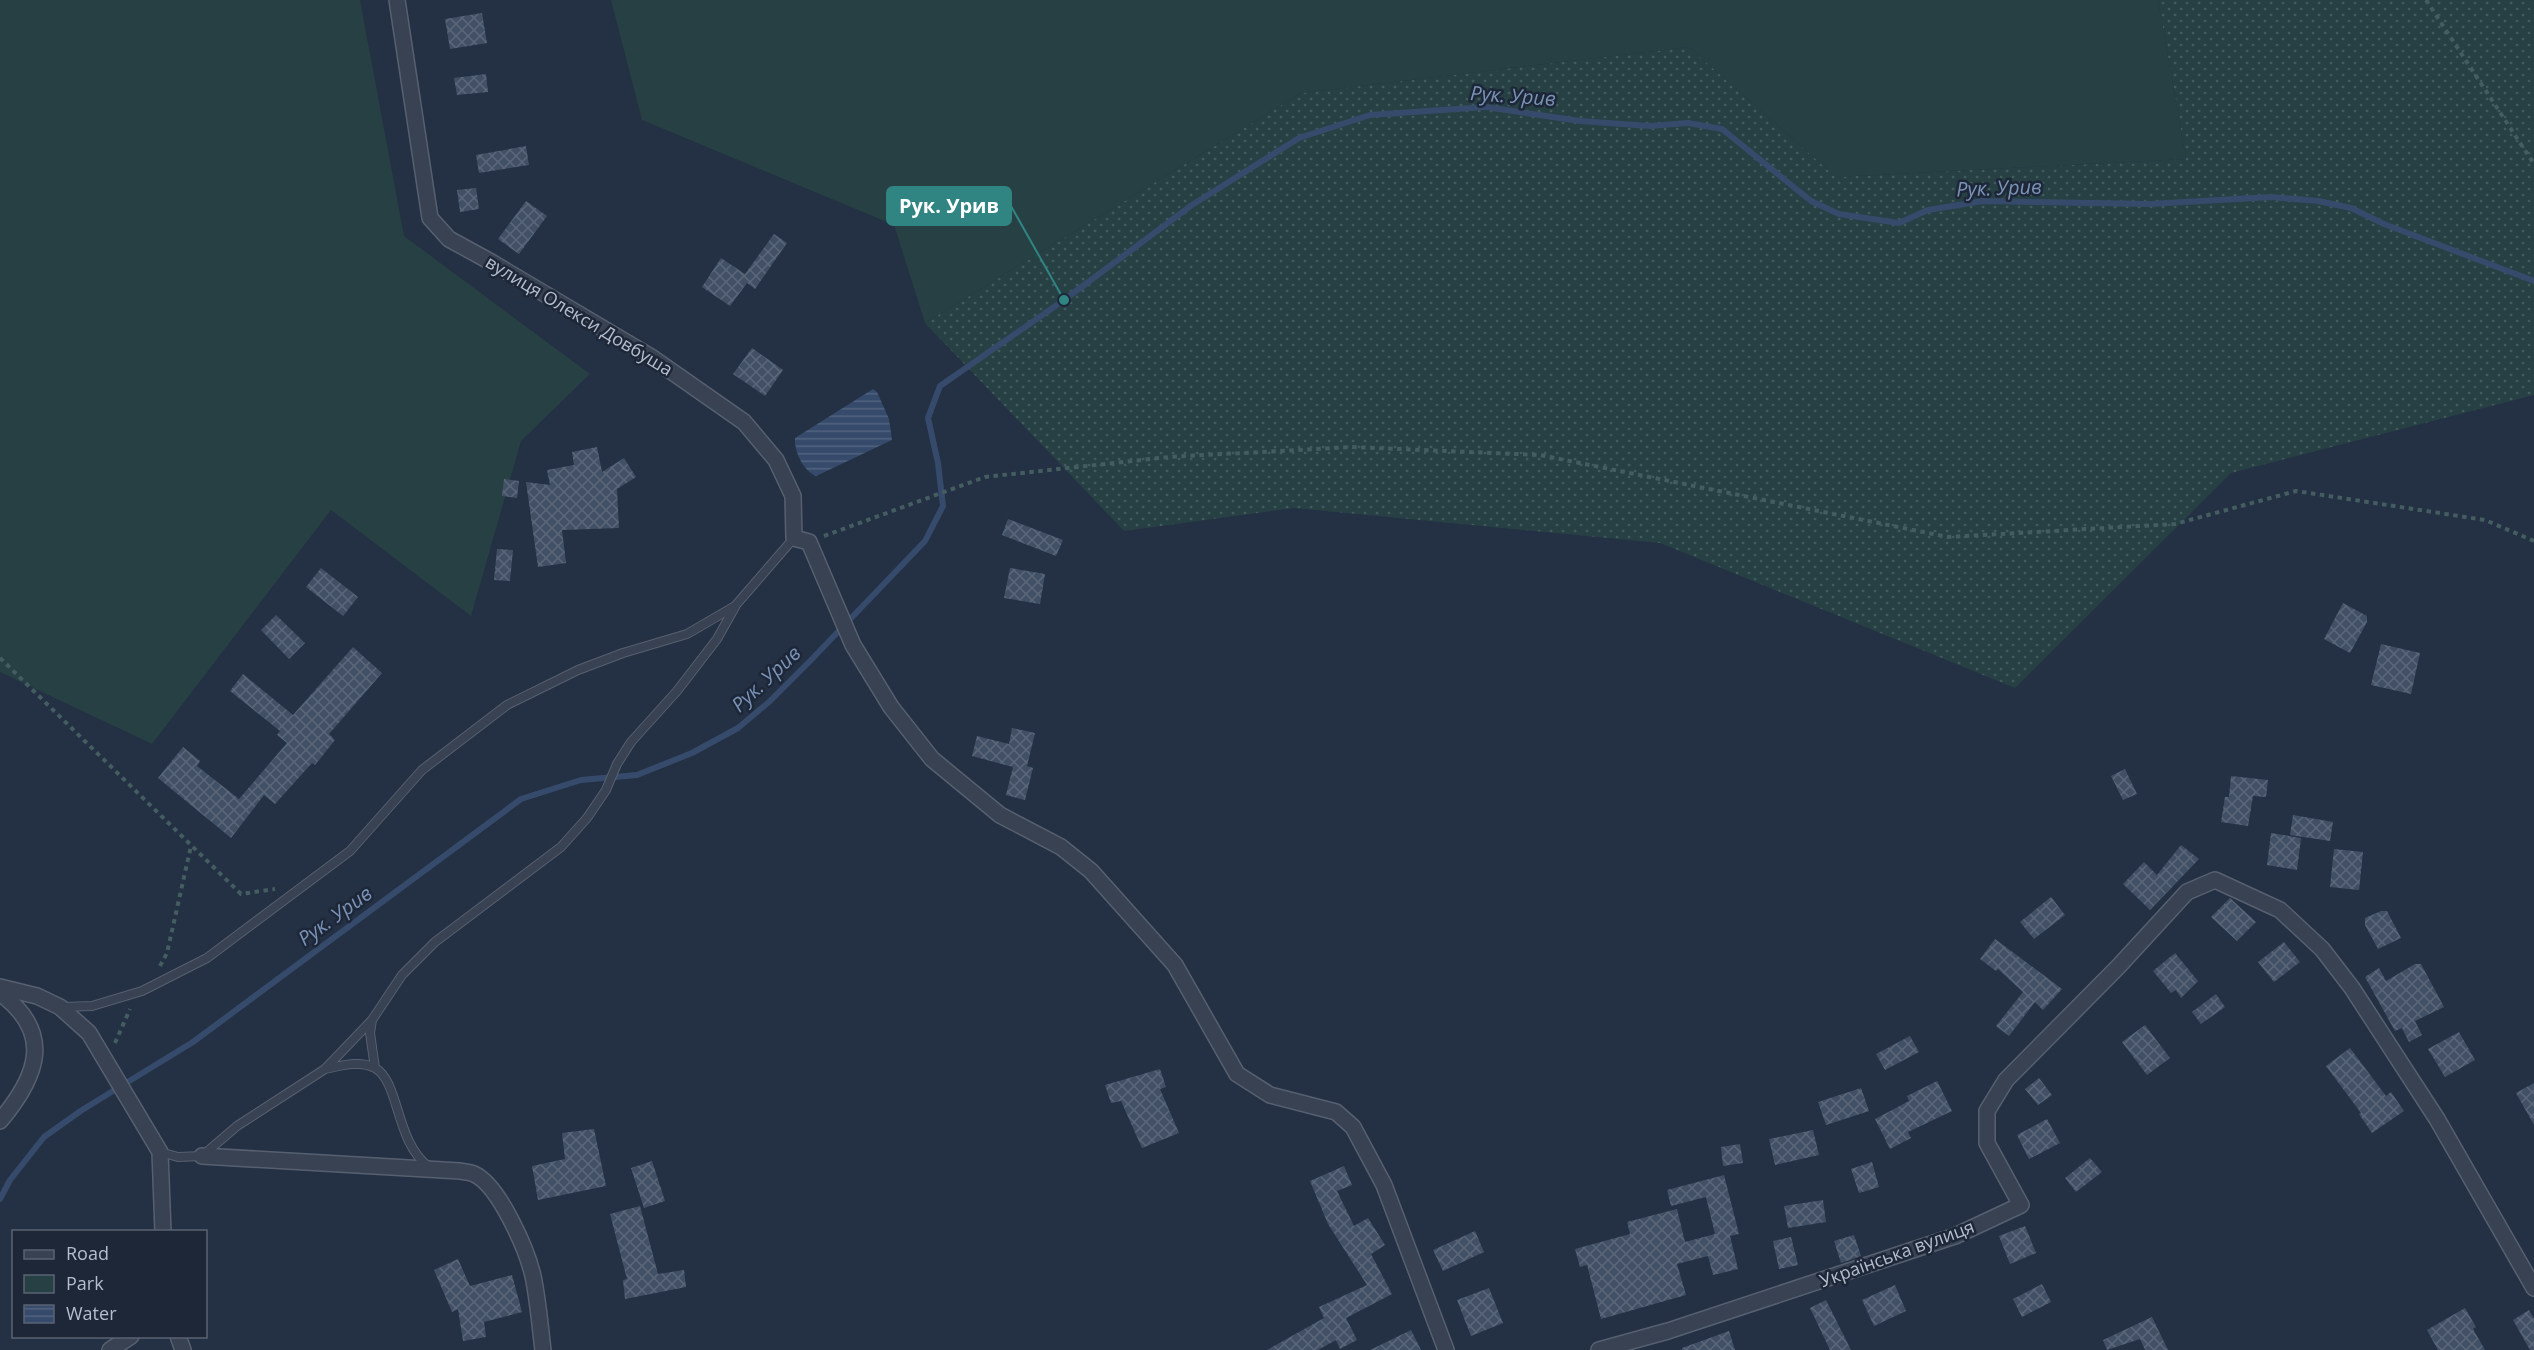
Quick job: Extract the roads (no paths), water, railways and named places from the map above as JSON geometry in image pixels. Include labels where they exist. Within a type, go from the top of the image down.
[{"type":"street","name":"вулиця Олекси Довбуша","points":[[397,0],[430,218],[448,239],[651,357],[744,422],[776,460],[793,496],[801,540],[830,594],[853,645],[891,707],[932,759],[1000,815],[1061,847],[1091,871],[1175,965],[1237,1074],[1270,1095],[1336,1112],[1353,1127],[1384,1185],[1446,1350]]},
{"type":"street","name":"Українська вулиця","points":[[1599,1350],[1668,1331],[1955,1236],[2021,1205],[1987,1143],[1987,1111],[2006,1080],[2118,968],[2187,892],[2215,880],[2280,910],[2322,949],[2352,988],[2437,1119],[2534,1288]]},
{"type":"street","points":[[0,987],[37,996],[60,1007],[89,1033],[160,1152],[163,1230]]},
{"type":"street","points":[[0,993],[24,1015],[35,1036],[36,1049],[22,1089],[0,1121]]},
{"type":"street","points":[[202,1156],[474,1174],[485,1182],[502,1204],[522,1244],[533,1277],[543,1350]]},
{"type":"street","points":[[110,1350],[128,1338]]},
{"type":"lane","points":[[60,1007],[92,1006],[142,991],[207,958],[350,851],[422,770],[507,705],[578,670],[623,653],[687,634],[735,606],[801,540]]},
{"type":"lane","points":[[160,1152],[178,1157],[202,1156],[237,1126],[325,1069],[372,1020],[402,975],[435,942],[561,847],[587,818],[606,790],[617,764],[631,742],[677,691],[717,639],[735,606]]},
{"type":"lane","points":[[372,1020],[370,1034],[375,1068],[391,1087],[406,1139],[420,1160],[434,1170]]},
{"type":"lane","points":[[325,1069],[354,1064],[375,1068]]},
{"type":"water","points":[[873,389],[877,392],[889,419],[892,440],[816,476],[807,470],[800,460],[795,438]]},
{"type":"waterway","name":"Рук. Урив","points":[[0,1199],[10,1180],[44,1137],[82,1110],[193,1042],[521,799],[581,780],[637,775],[692,753],[738,728],[769,702],[925,541],[943,506],[938,463],[928,418],[940,386],[1064,300],[1192,205],[1299,138],[1370,115],[1486,107],[1580,121],[1650,126],[1688,123],[1722,129],[1811,201],[1839,214],[1899,223],[1928,210],[1983,201],[2150,204],[2271,197],[2318,201],[2351,208],[2384,224],[2534,281]]},
{"type":"place","name":"Рук. Урив","points":[[1064,300]]}]
